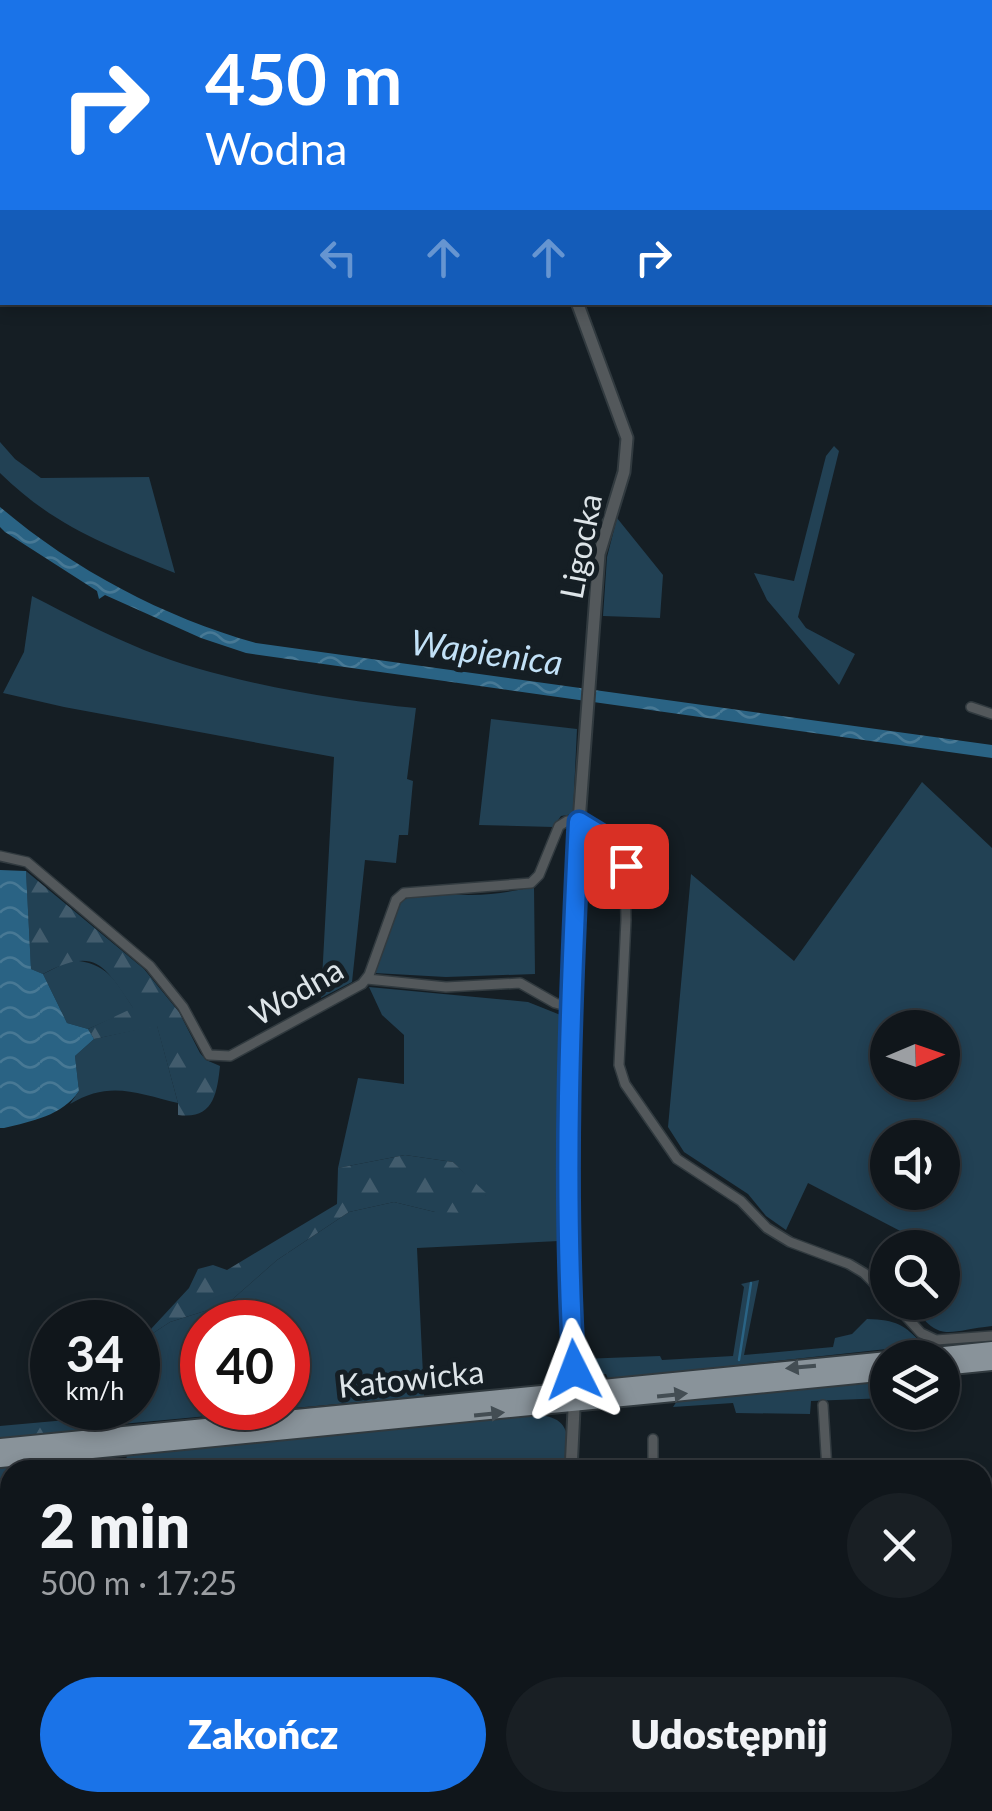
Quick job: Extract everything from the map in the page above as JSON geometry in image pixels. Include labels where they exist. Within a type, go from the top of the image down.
[{"type":"main road","points":[[960,1352],[992,1349]]},
{"type":"main road","name":"Katowicka","points":[[0,1460],[870,1361]]},
{"type":"main road","points":[[960,1366],[992,1363]]},
{"type":"main road","name":"Katowicka","points":[[0,1446],[870,1375]]},
{"type":"street","name":"Ligocka","points":[[571,1460],[570,1007],[579,822],[599,554],[624,472],[628,438],[578,305]]},
{"type":"street","points":[[970,707],[992,714]]},
{"type":"street","name":"Wodna","points":[[0,856],[27,862],[150,966],[183,1007],[209,1055],[230,1056],[367,979],[396,900],[404,893],[531,883],[559,826],[567,821],[579,822]]},
{"type":"street","points":[[579,822],[612,842],[626,866],[618,1065],[625,1084],[676,1159],[741,1201],[767,1228],[790,1242],[849,1264],[870,1279]]},
{"type":"street","points":[[367,979],[446,986],[520,983],[570,1007]]},
{"type":"street","points":[[909,1320],[921,1333],[936,1340],[992,1336]]},
{"type":"street","points":[[822,1405],[827,1460]]},
{"type":"street","points":[[653,1439],[653,1460]]},
{"type":"green space","points":[[0,442],[41,478],[149,477],[175,573],[104,543],[40,507],[0,473]]},
{"type":"green space","points":[[834,446],[839,451],[798,617],[806,628],[855,654],[839,685],[767,600],[754,573],[794,581],[826,456]]},
{"type":"green space","points":[[617,518],[663,575],[660,618],[603,616],[607,557]]},
{"type":"green space","points":[[32,596],[130,644],[207,671],[314,694],[416,708],[407,779],[413,781],[408,835],[399,835],[396,863],[365,860],[352,982],[321,998],[334,757],[3,693],[24,652]]},
{"type":"green space","points":[[491,719],[577,729],[573,814],[561,816],[553,827],[479,825]]},
{"type":"green space","points":[[922,782],[992,848],[992,1326],[945,1332],[925,1320],[960,1320],[960,1230],[898,1230],[808,1183],[786,1230],[766,1216],[748,1194],[684,1152],[668,1127],[691,874],[794,961]]},
{"type":"green space","points":[[26,871],[144,969],[179,1012],[200,1053],[220,1066],[215,1095],[206,1109],[178,1115],[157,1026],[94,1039],[88,1029],[133,1008],[106,971],[87,961],[75,961],[43,974],[31,969]]},
{"type":"green space","points":[[534,887],[535,974],[446,977],[374,973],[401,902],[408,898]]},
{"type":"green space","points":[[71,960],[102,969],[134,1009],[88,1029],[67,1023],[43,974]]},
{"type":"green space","points":[[369,987],[528,1002],[563,1016],[559,1241],[417,1248],[424,1396],[310,1407],[310,1300],[232,1300],[277,1260],[349,1212],[394,1202],[435,1212],[486,1195],[453,1162],[405,1155],[338,1168],[358,1078],[404,1084],[404,1035],[382,1015]]},
{"type":"green space","points":[[157,1025],[178,1103],[110,1090],[70,1104],[79,1091],[75,1056],[94,1039]]},
{"type":"green space","points":[[405,1155],[453,1162],[487,1194],[470,1213],[435,1212],[394,1202],[349,1212],[277,1260],[232,1300],[180,1300],[180,1319],[160,1329],[160,1319],[189,1288],[198,1269],[213,1265],[227,1270],[337,1204],[338,1168]]},
{"type":"green space","points":[[759,1280],[744,1355],[833,1347],[835,1338],[852,1334],[867,1319],[899,1324],[919,1340],[870,1340],[870,1351],[608,1379],[606,1374],[590,1375],[581,1359],[733,1356],[744,1287],[741,1284]]},
{"type":"green space","points":[[180,1319],[180,1419],[160,1420],[160,1329]]},
{"type":"green space","points":[[870,1383],[870,1399],[811,1401],[810,1414],[736,1413],[733,1403],[673,1407],[677,1401]]},
{"type":"green space","points":[[535,1415],[557,1420],[568,1440],[566,1460],[126,1460],[127,1454]]},
{"type":"green space","points":[[30,1423],[30,1430],[90,1430],[0,1439],[0,1426]]},
{"type":"water","points":[[0,507],[58,551],[120,588],[187,620],[256,643],[992,745],[992,758],[246,653],[201,638],[105,595],[99,599],[97,591],[5,532],[0,527]]},
{"type":"water","points":[[0,870],[26,871],[31,969],[43,974],[67,1023],[88,1029],[94,1039],[75,1056],[79,1091],[72,1099],[46,1116],[4,1128],[0,1128]]},
{"type":"waterway","points":[[739,1360],[751,1283]]},
{"type":"route","points":[[574,1370],[568,1258],[570,1007],[579,822],[612,842],[626,866]]},
{"type":"water label","name":"Wapienica","points":[[487,651]]}]
